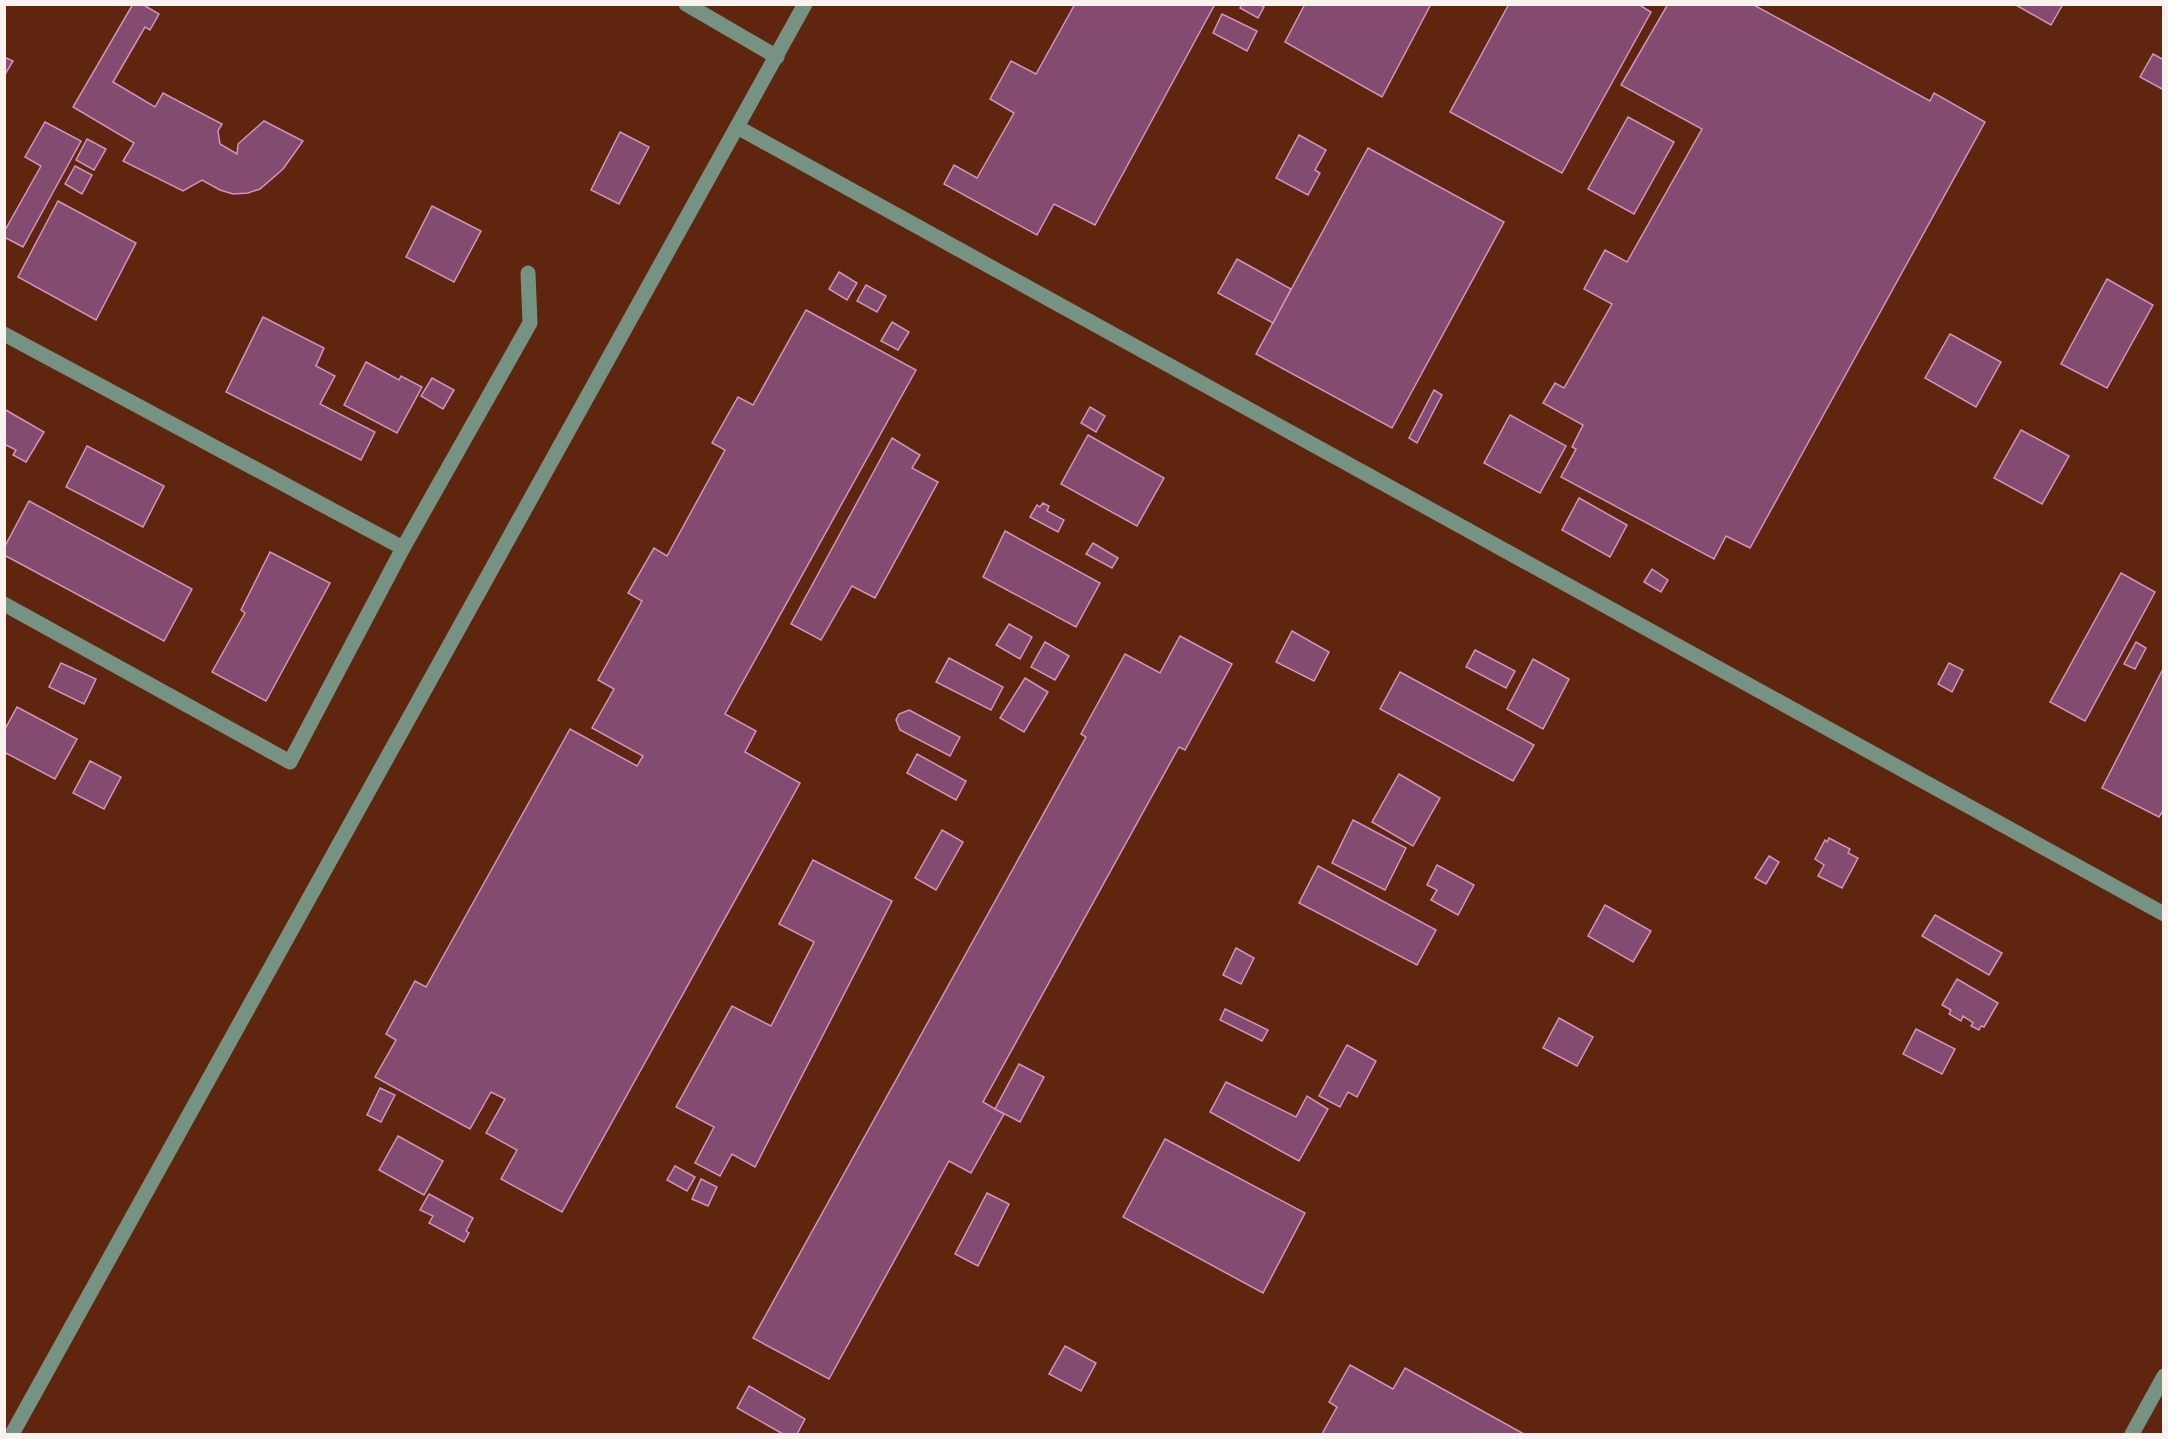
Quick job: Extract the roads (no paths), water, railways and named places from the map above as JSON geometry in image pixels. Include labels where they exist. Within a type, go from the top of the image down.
[{"type":"lane","points":[[686,4],[777,57]]},
{"type":"lane","points":[[12,1434],[805,4]]},
{"type":"lane","points":[[737,127],[2163,914]]},
{"type":"lane","points":[[4,604],[290,762],[403,548],[530,323],[528,273]]},
{"type":"lane","points":[[4,334],[403,548]]},
{"type":"lane","points":[[2132,1434],[2163,1376]]}]
